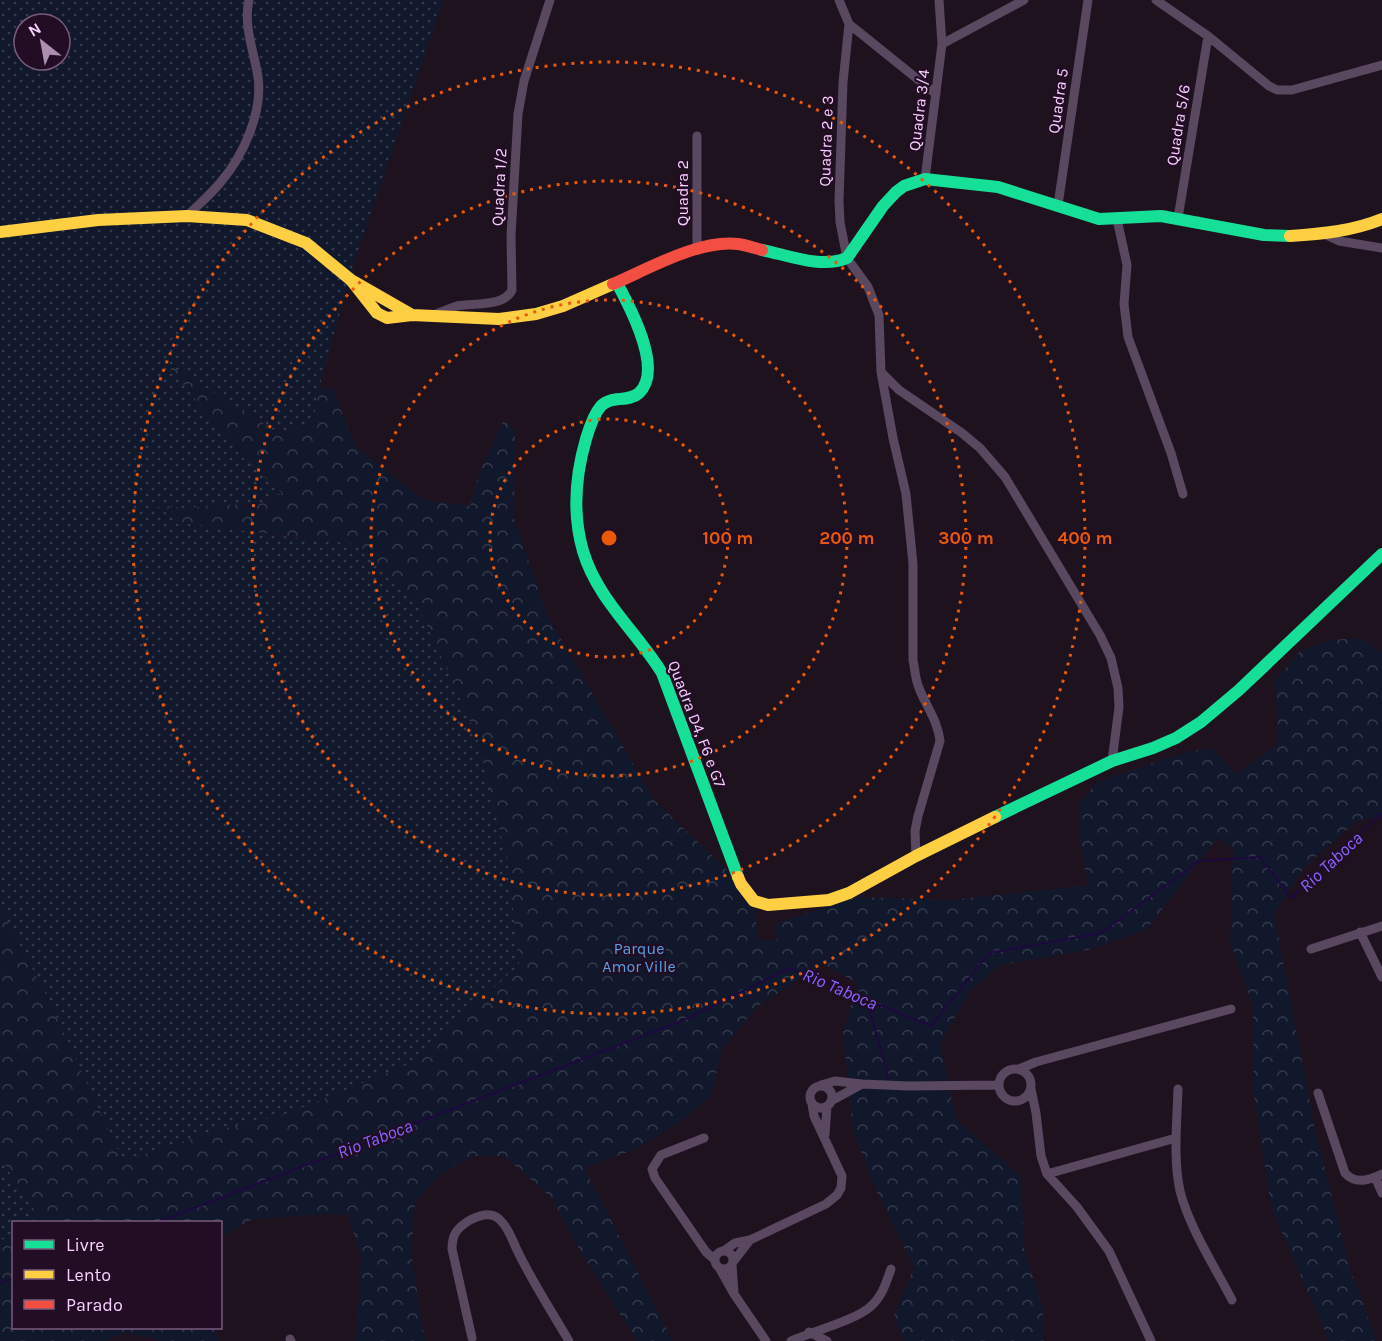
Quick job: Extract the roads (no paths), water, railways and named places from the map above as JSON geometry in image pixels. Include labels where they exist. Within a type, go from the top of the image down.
[{"type":"street","points":[[187,216],[221,182],[234,164],[255,118],[259,98],[258,80],[247,27],[249,0]]},
{"type":"street","name":"Quadra 1/2","points":[[429,316],[456,306],[500,300],[510,295],[512,290],[511,236],[518,114],[524,81],[550,0]]},
{"type":"street","points":[[839,0],[849,24],[936,94]]},
{"type":"street","name":"Quadra 3/4","points":[[925,179],[942,44],[939,0]]},
{"type":"street","points":[[942,44],[1024,0]]},
{"type":"street","name":"Quadra 5","points":[[1058,205],[1088,0]]},
{"type":"street","points":[[1156,0],[1208,36],[1277,90],[1292,90],[1382,65]]},
{"type":"street","name":"Quadra 2 e 3","points":[[848,258],[840,222],[839,201],[843,82],[849,24]]},
{"type":"street","name":"Quadra 5/6","points":[[1178,218],[1208,36]]},
{"type":"street","name":"Quadra 2","points":[[696,249],[697,136]]},
{"type":"street","points":[[0,232],[98,220],[187,216],[247,220],[306,243],[351,280],[412,315],[499,319],[536,314],[563,306],[696,249],[724,244],[737,244],[817,262],[838,262],[848,258],[883,206],[896,192],[904,186],[925,179],[998,187],[1099,219],[1148,215],[1178,218],[1283,237],[1324,234],[1367,225],[1382,219]]},
{"type":"street","points":[[1117,219],[1127,265],[1124,304],[1128,337],[1171,453],[1183,494]]},
{"type":"street","points":[[1324,234],[1339,241],[1382,248]]},
{"type":"street","points":[[848,258],[868,287],[879,315],[881,372],[892,438],[906,494],[913,564],[915,674],[939,729],[940,741],[915,831],[916,856],[1112,761],[1168,741],[1201,722],[1239,690],[1382,554]]},
{"type":"street","name":"Quadra D4, F6 e G7","points":[[617,283],[643,340],[648,376],[646,385],[636,395],[629,398],[617,398],[602,405],[591,425],[578,470],[574,494],[584,555],[604,596],[620,619],[652,655],[662,673],[741,884],[754,901],[768,905],[829,900],[849,893],[916,856]]},
{"type":"street","points":[[881,372],[899,390],[962,433],[1005,477],[1104,642],[1115,672],[1119,707],[1112,761]]},
{"type":"street","points":[[1311,949],[1382,926]]},
{"type":"street","points":[[1360,932],[1382,977]]},
{"type":"street","points":[[999,1085],[1005,1072],[1231,1009]]},
{"type":"street","points":[[1036,1062],[1030,1078],[1031,1089],[1041,1156],[1047,1174],[1077,1207],[1109,1251],[1151,1341]]},
{"type":"street","points":[[1019,1069],[1028,1074],[1030,1078]]},
{"type":"street","points":[[720,1254],[735,1243],[750,1240],[826,1204],[837,1195],[841,1188],[842,1176],[814,1116],[810,1093],[814,1087],[836,1081],[908,1086],[999,1085]]},
{"type":"street","points":[[812,1104],[817,1107],[829,1104],[862,1084]]},
{"type":"street","points":[[821,1085],[830,1090],[824,1137]]},
{"type":"street","points":[[999,1085],[1005,1097],[1012,1101],[1022,1100],[1031,1089]]},
{"type":"street","points":[[1178,1089],[1176,1138],[1180,1193],[1232,1300]]},
{"type":"street","points":[[1318,1093],[1345,1173],[1354,1180],[1361,1181],[1378,1176],[1382,1193]]},
{"type":"street","points":[[1022,1100],[1036,1113]]},
{"type":"street","points":[[704,1138],[660,1155],[652,1169],[654,1178],[703,1248],[720,1254],[732,1254],[734,1294]]},
{"type":"street","points":[[1047,1174],[1176,1138]]},
{"type":"street","points":[[472,1338],[452,1249],[452,1239],[460,1226],[486,1214],[500,1219],[509,1232],[569,1341]]},
{"type":"street","points":[[720,1269],[733,1263],[750,1240]]},
{"type":"street","points":[[720,1254],[720,1269],[766,1341]]},
{"type":"street","points":[[791,1341],[870,1307],[885,1288],[891,1269]]},
{"type":"street","points":[[809,1332],[827,1341]]},
{"type":"waterway","name":"Rio Taboca","points":[[161,1221],[679,1022],[790,968],[931,1026],[989,953],[1101,933],[1199,861],[1260,857],[1291,898],[1382,813]]},
{"type":"waterway","points":[[867,1001],[889,1079]]},
{"type":"waterway","name":"Rio Taboca","points":[[0,1283],[12,1279]]},
{"type":"park label","name":"Parque Amor Ville","points":[[639,957]]}]
